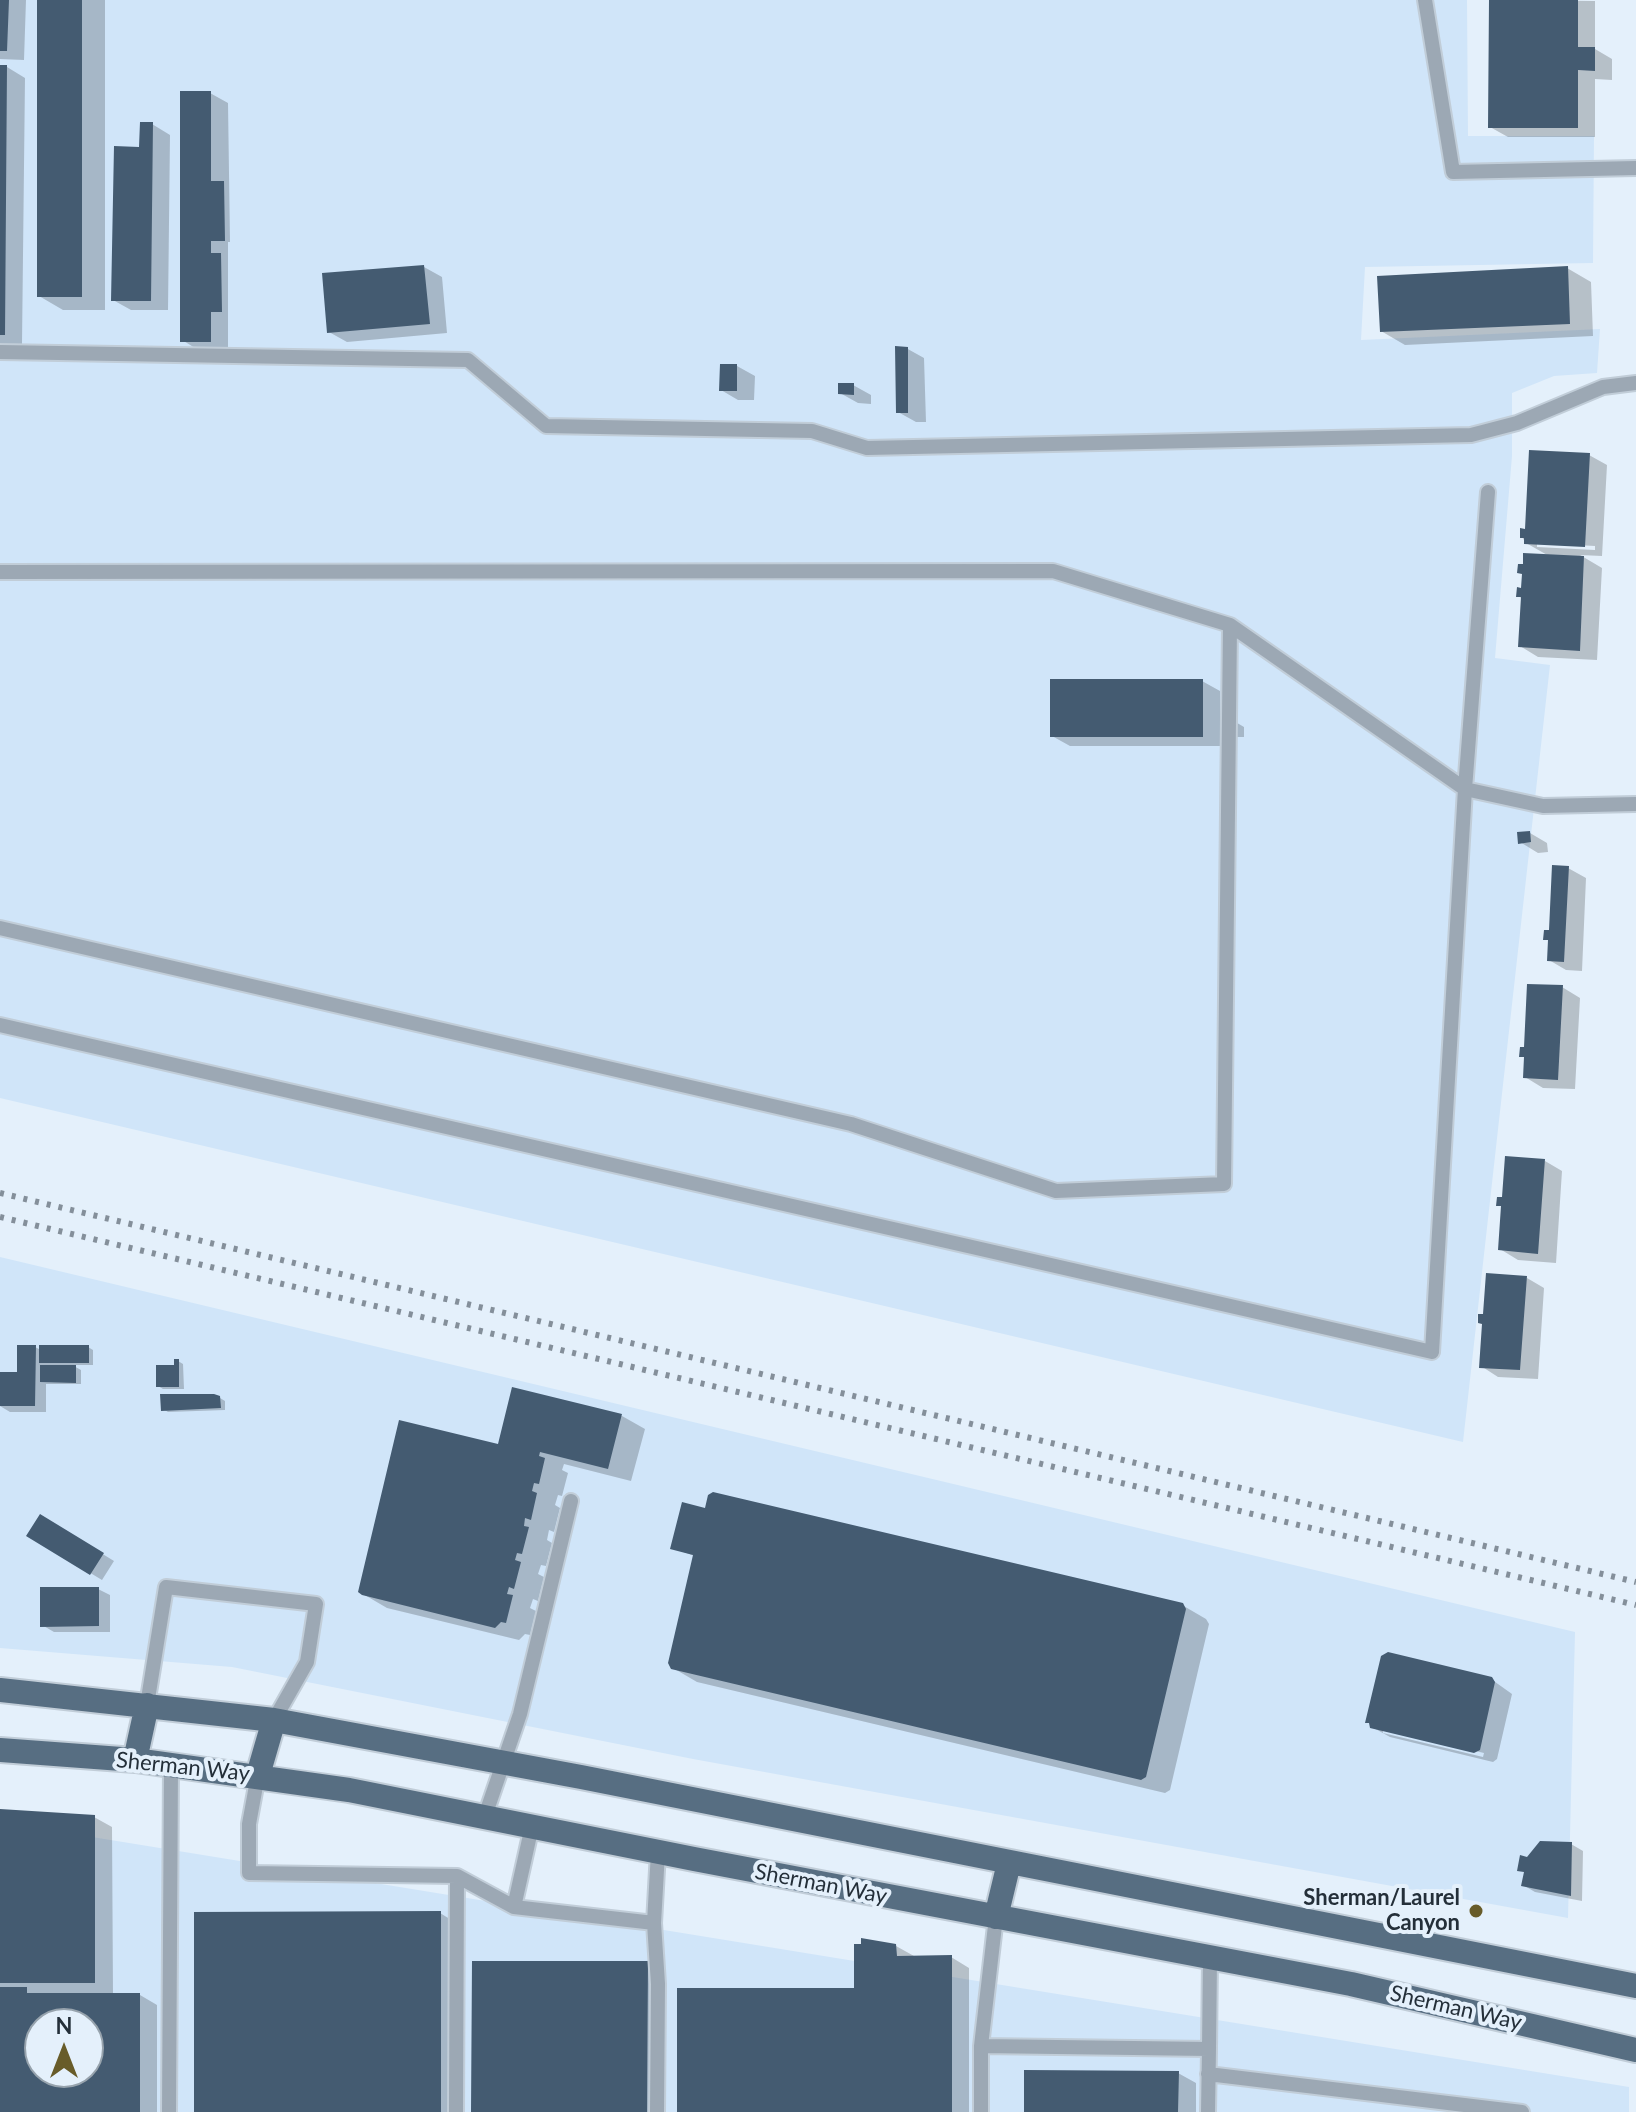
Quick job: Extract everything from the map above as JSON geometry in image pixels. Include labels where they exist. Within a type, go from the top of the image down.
[{"type":"main road","points":[[0,1690],[274,1720],[502,1762],[1636,1986]]},
{"type":"main road","points":[[135,1760],[147,1705]]},
{"type":"main road","points":[[258,1775],[274,1720]]},
{"type":"main road","name":"Sherman Way","points":[[0,1750],[135,1760],[258,1775],[485,1816],[1351,1984],[1636,2050]]},
{"type":"main road","points":[[996,1917],[1009,1863]]},
{"type":"lane","points":[[1425,0],[1453,172],[1636,168]]},
{"type":"lane","points":[[0,352],[468,360],[546,426],[812,431],[867,448],[1471,435],[1517,423],[1603,387],[1636,383]]},
{"type":"lane","points":[[0,1025],[1432,1352],[1465,789],[1488,492]]},
{"type":"lane","points":[[0,572],[1053,571],[1230,625],[1465,789],[1543,806],[1636,804]]},
{"type":"lane","points":[[0,928],[851,1124],[1056,1191],[1224,1184],[1230,625]]},
{"type":"lane","points":[[485,1816],[520,1714],[571,1501]]},
{"type":"lane","points":[[147,1705],[166,1587],[316,1604],[307,1662],[274,1720]]},
{"type":"lane","points":[[169,2112],[171,1765]]},
{"type":"lane","points":[[258,1775],[249,1824],[249,1873],[457,1876],[514,1907],[654,1923]]},
{"type":"lane","points":[[514,1907],[532,1826]]},
{"type":"lane","points":[[657,2112],[658,1984],[654,1923],[658,1852]]},
{"type":"lane","points":[[456,2112],[457,1876]]},
{"type":"lane","points":[[981,2112],[981,2046],[996,1917]]},
{"type":"lane","points":[[1208,2112],[1210,1958]]},
{"type":"lane","points":[[981,2046],[1209,2049]]},
{"type":"lane","points":[[1208,2074],[1522,2112]]},
{"type":"shaded area","points":[[0,0],[1467,0],[1468,136],[1594,136],[1593,263],[1365,267],[1361,340],[1600,329],[1597,373],[1554,376],[1512,393],[1512,456],[1495,658],[1550,665],[1463,1442],[0,1098]]},
{"type":"shaded area","points":[[0,1257],[1575,1632],[1568,1918],[693,1759],[232,1667],[0,1648]]},
{"type":"shaded area","points":[[0,1822],[1629,2087],[1629,2112],[0,2112]]},
{"type":"building","points":[[0,0],[9,0],[7,51],[0,51]]},
{"type":"building","points":[[37,0],[82,0],[82,297],[37,297]]},
{"type":"building","points":[[1489,0],[1578,0],[1578,47],[1595,47],[1595,71],[1578,70],[1578,128],[1488,128]]},
{"type":"building","points":[[0,65],[7,65],[5,335],[0,335]]},
{"type":"building","points":[[180,91],[211,91],[211,181],[224,181],[225,241],[211,241],[211,253],[221,253],[222,312],[211,312],[211,342],[180,342]]},
{"type":"building","points":[[140,122],[153,122],[151,301],[111,301],[114,146],[139,147]]},
{"type":"building","points":[[424,265],[430,324],[327,333],[322,273]]},
{"type":"building","points":[[1568,266],[1570,324],[1380,332],[1377,276]]},
{"type":"building","points":[[895,346],[908,347],[908,413],[896,413]]},
{"type":"building","points":[[720,364],[737,364],[737,391],[719,391]]},
{"type":"building","points":[[838,383],[854,383],[854,395],[838,394]]},
{"type":"building","points":[[1529,450],[1590,453],[1585,547],[1524,544],[1524,538],[1520,538],[1520,528],[1525,529]]},
{"type":"building","points":[[1523,553],[1584,556],[1580,651],[1518,647],[1521,597],[1516,597],[1517,587],[1521,588],[1522,574],[1517,573],[1518,564],[1523,564]]},
{"type":"building","points":[[1050,679],[1203,679],[1203,737],[1050,737]]},
{"type":"building","points":[[1530,831],[1531,842],[1518,844],[1517,832]]},
{"type":"building","points":[[1552,865],[1569,866],[1564,962],[1547,961],[1548,940],[1543,940],[1544,930],[1549,930]]},
{"type":"building","points":[[1527,984],[1563,985],[1558,1080],[1523,1078],[1524,1057],[1519,1057],[1520,1047],[1524,1047]]},
{"type":"building","points":[[1505,1156],[1545,1159],[1538,1254],[1498,1250],[1501,1206],[1496,1206],[1497,1197],[1502,1197]]},
{"type":"building","points":[[1486,1273],[1527,1276],[1520,1370],[1479,1368],[1482,1324],[1478,1323],[1478,1314],[1483,1314]]},
{"type":"building","points":[[17,1345],[36,1345],[35,1406],[0,1406],[0,1372],[17,1372]]},
{"type":"building","points":[[39,1345],[89,1345],[89,1363],[39,1363]]},
{"type":"building","points":[[174,1359],[179,1359],[179,1387],[156,1387],[156,1365],[174,1365]]},
{"type":"building","points":[[40,1365],[76,1365],[76,1383],[40,1382]]},
{"type":"building","points":[[512,1387],[622,1414],[608,1469],[540,1452],[539,1456],[545,1458],[539,1484],[534,1483],[532,1491],[537,1493],[531,1520],[525,1518],[524,1526],[529,1527],[522,1554],[517,1553],[515,1560],[521,1562],[514,1589],[509,1587],[507,1594],[513,1595],[506,1623],[501,1622],[495,1628],[362,1595],[358,1592],[399,1420],[498,1444]]},
{"type":"building","points":[[160,1394],[214,1394],[220,1396],[221,1408],[161,1411]]},
{"type":"building","points":[[713,1492],[1183,1603],[1186,1609],[1146,1777],[1141,1780],[671,1669],[668,1663],[693,1555],[670,1549],[682,1502],[705,1508],[708,1495]]},
{"type":"building","points":[[40,1514],[104,1553],[90,1575],[26,1536]]},
{"type":"building","points":[[40,1587],[99,1587],[99,1626],[40,1627]]},
{"type":"building","points":[[1388,1652],[1492,1677],[1495,1682],[1480,1750],[1474,1753],[1370,1728],[1369,1723],[1365,1723],[1381,1656]]},
{"type":"building","points":[[0,1809],[95,1815],[95,1983],[0,1983]]},
{"type":"building","points":[[1540,1841],[1572,1842],[1571,1896],[1521,1886],[1524,1872],[1517,1871],[1520,1855],[1527,1857]]},
{"type":"building","points":[[441,1911],[441,2112],[194,2112],[194,1912]]},
{"type":"building","points":[[861,1938],[896,1944],[897,1956],[952,1955],[952,2112],[677,2112],[677,1988],[854,1988],[854,1944],[861,1944]]},
{"type":"building","points":[[472,1961],[648,1961],[647,2112],[471,2112]]},
{"type":"building","points":[[0,1987],[27,1987],[27,1993],[140,1993],[140,2112],[0,2112]]},
{"type":"building","points":[[1024,2070],[1179,2071],[1178,2112],[1024,2112]]},
{"type":"railway","points":[[0,1193],[1636,1582]]},
{"type":"railway","points":[[0,1217],[1636,1605]]},
{"type":"place","name":"Sherman/Laurel Canyon","points":[[1476,1911]]}]
